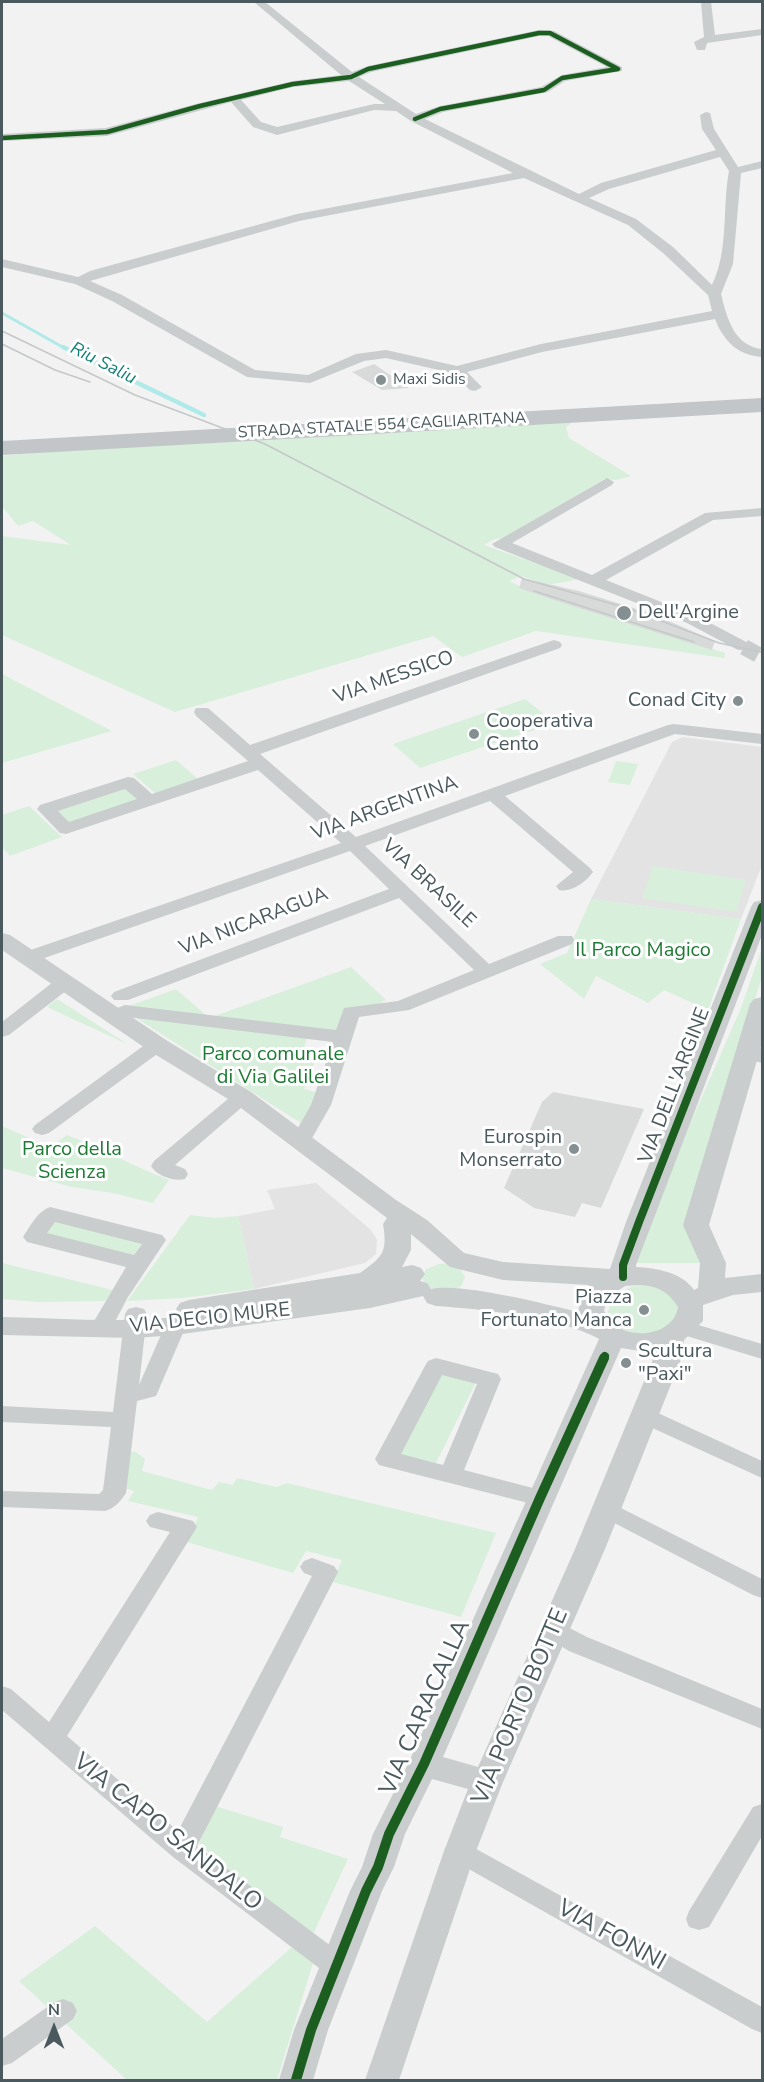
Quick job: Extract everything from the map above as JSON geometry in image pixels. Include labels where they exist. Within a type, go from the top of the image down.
[{"type":"highway","points":[[476,395],[493,408],[543,411]]},
{"type":"highway","name":"STRADA STATALE 554 CAGLIARITANA","points":[[244,431],[339,422],[762,400]]},
{"type":"highway","name":"STRADA STATALE 554 CAGLIARITANA","points":[[2,442],[762,405]]},
{"type":"highway","points":[[339,422],[384,413],[398,406]]},
{"type":"highway","name":"STRADA STATALE 554 CAGLIARITANA","points":[[2,448],[207,433]]},
{"type":"street","points":[[259,2],[351,77],[415,119],[525,174],[632,222],[668,250],[714,294],[720,315],[734,342],[755,353]]},
{"type":"street","points":[[706,2],[710,39]]},
{"type":"street","points":[[701,48],[700,42],[710,39],[762,32]]},
{"type":"street","points":[[2,138],[106,132],[293,84],[351,77],[368,69],[539,33],[550,33],[618,69],[562,78],[544,90],[441,109],[415,119]]},
{"type":"street","points":[[234,99],[250,121],[261,128],[277,131],[374,107],[399,108]]},
{"type":"street","points":[[706,115],[708,129],[735,171],[731,198],[729,256],[724,277],[714,294]]},
{"type":"street","points":[[580,198],[604,186],[723,152]]},
{"type":"street","points":[[735,171],[762,164]]},
{"type":"street","points":[[79,281],[106,271],[297,218],[525,174]]},
{"type":"street","points":[[2,263],[79,281],[117,298],[252,374],[310,379],[372,354],[386,354],[457,370],[541,348],[702,316],[720,315]]},
{"type":"street","points":[[457,370],[476,395]]},
{"type":"street","points":[[607,482],[500,544],[693,620],[744,647]]},
{"type":"street","points":[[593,581],[710,516],[762,512]]},
{"type":"street","name":"VIA MESSICO","points":[[149,801],[128,782],[46,809],[66,829],[149,801],[254,757],[554,645]]},
{"type":"street","name":"VIA BRASILE","points":[[202,712],[353,844],[486,970]]},
{"type":"street","name":"VIA ARGENTINA","points":[[26,958],[674,729],[762,739]]},
{"type":"street","points":[[492,794],[584,872],[565,886]]},
{"type":"street","name":"VIA NICARAGUA","points":[[118,1006],[402,890]]},
{"type":"street","name":"VIA DELL'ARGINE","points":[[621,1278],[623,1265],[639,1222],[762,907]]},
{"type":"street","points":[[2,940],[64,983],[125,1011],[344,1037]]},
{"type":"street","points":[[301,1140],[308,1132],[320,1105],[351,1012],[402,1006],[486,970],[565,940]]},
{"type":"street","points":[[2,1031],[64,983]]},
{"type":"street","points":[[678,1333],[692,1315],[713,1263],[696,1225],[756,1053],[762,1004]]},
{"type":"street","points":[[118,1006],[157,1045],[242,1097],[301,1140],[392,1215],[418,1226],[470,1271],[470,1284],[458,1294],[421,1281]]},
{"type":"street","points":[[42,1129],[157,1045]]},
{"type":"street","points":[[178,1174],[161,1166],[242,1097]]},
{"type":"street","points":[[104,1321],[140,1264],[155,1240],[50,1214],[34,1237],[140,1264]]},
{"type":"street","points":[[370,1279],[383,1270],[399,1250],[400,1245],[392,1215]]},
{"type":"street","points":[[392,1215],[414,1253],[421,1281]]},
{"type":"street","points":[[421,1281],[434,1258],[503,1270],[621,1278],[645,1276],[666,1281],[700,1297],[730,1286],[762,1283]]},
{"type":"street","points":[[608,1332],[593,1317],[592,1300],[605,1285],[621,1278]]},
{"type":"street","name":"VIA DECIO MURE","points":[[135,1321],[162,1313],[370,1279],[421,1281]]},
{"type":"street","points":[[421,1281],[504,1303],[551,1312],[643,1343],[678,1333],[762,1352]]},
{"type":"street","name":"VIA DECIO MURE","points":[[2,1326],[135,1321],[175,1326],[370,1299],[421,1281]]},
{"type":"street","name":"VIA DECIO MURE","points":[[2,1310],[104,1321]]},
{"type":"street","points":[[2,1499],[105,1503],[114,1493],[135,1321]]},
{"type":"street","points":[[126,1396],[148,1390],[175,1326]]},
{"type":"street","name":"VIA CARACALLA","points":[[296,2080],[311,2030],[366,1891],[378,1867],[389,1834],[424,1764],[540,1498],[552,1476],[608,1332]]},
{"type":"street","name":"VIA PORTO BOTTE","points":[[382,2080],[460,1851],[487,1782],[678,1333]]},
{"type":"street","points":[[450,1475],[490,1379],[436,1366],[387,1459],[540,1498]]},
{"type":"street","points":[[2,1414],[122,1420]]},
{"type":"street","points":[[645,1415],[762,1470]]},
{"type":"street","points":[[605,1508],[762,1589]]},
{"type":"street","points":[[52,1739],[185,1527],[158,1521]]},
{"type":"street","points":[[183,1849],[326,1572],[312,1568]]},
{"type":"street","points":[[554,1629],[578,1644],[762,1719]]},
{"type":"street","name":"VIA CAPO SANDALO","points":[[2,1695],[183,1849],[337,1966]]},
{"type":"street","name":"VIA CARACALLA","points":[[424,1764],[487,1782]]},
{"type":"street","points":[[699,1919],[762,1815]]},
{"type":"street","name":"VIA FONNI","points":[[460,1851],[762,2021]]},
{"type":"street","points":[[2,2054],[63,2011]]},
{"type":"shaded area","points":[[683,737],[762,747],[762,865],[741,919],[591,899],[672,742]]},
{"type":"shaded area","points":[[316,1183],[371,1230],[377,1240],[376,1254],[365,1263],[254,1289],[238,1216],[275,1209],[267,1190]]},
{"type":"green space","points":[[577,419],[566,427],[569,438],[631,476],[616,480],[604,479],[504,538],[495,539],[484,545],[580,579],[547,585],[521,576],[509,581],[534,593],[725,653],[724,658],[536,631],[462,657],[433,636],[175,712],[2,635],[2,536],[71,545],[33,521],[18,526],[2,506],[2,456],[85,447]]},
{"type":"green space","points":[[2,674],[112,731],[2,763]]},
{"type":"green space","name":"Cooperativa Cento","points":[[525,699],[555,723],[420,768],[393,744]]},
{"type":"green space","points":[[176,760],[198,779],[156,794],[133,774]]},
{"type":"green space","points":[[616,761],[638,764],[630,785],[608,782]]},
{"type":"green space","points":[[128,788],[140,799],[69,823],[57,811]]},
{"type":"green space","points":[[29,806],[62,837],[10,856],[2,847],[2,815]]},
{"type":"green space","points":[[653,866],[746,880],[736,912],[642,898]]},
{"type":"green space","name":"Il Parco Magico","points":[[591,899],[741,919],[708,1010],[664,990],[648,1003],[596,976],[584,999],[540,964],[567,953]]},
{"type":"green space","points":[[762,948],[762,977],[711,1138],[702,1263],[635,1263],[686,1133],[741,1008]]},
{"type":"green space","points":[[351,967],[386,1000],[347,1019],[344,1032],[209,1018]]},
{"type":"green space","points":[[176,989],[207,1016],[129,1006]]},
{"type":"green space","points":[[57,999],[129,1045],[47,1007]]},
{"type":"green space","name":"Parco comunale di Via Galilei","points":[[133,1016],[307,1038],[303,1051],[318,1054],[304,1089],[319,1093],[304,1125]]},
{"type":"green space","name":"Parco della Scienza","points":[[2,1126],[50,1147],[67,1135],[169,1180],[153,1203],[113,1193],[72,1187],[2,1168]]},
{"type":"green space","points":[[190,1215],[215,1218],[238,1216],[254,1289],[183,1298],[127,1301]]},
{"type":"green space","points":[[54,1221],[142,1243],[133,1256],[45,1233]]},
{"type":"green space","points":[[2,1263],[113,1290],[105,1301],[37,1302],[2,1299]]},
{"type":"green space","points":[[439,1264],[451,1265],[460,1270],[465,1277],[462,1285],[446,1291],[429,1287],[422,1278],[426,1269]]},
{"type":"green space","points":[[648,1284],[679,1298],[679,1316],[666,1327],[654,1332],[631,1333],[621,1330],[608,1317],[609,1308],[627,1289]]},
{"type":"green space","points":[[440,1373],[476,1382],[436,1463],[398,1455]]},
{"type":"green space","points":[[125,1450],[136,1452],[145,1459],[142,1471],[212,1490],[219,1482],[233,1485],[237,1478],[276,1487],[287,1483],[496,1533],[461,1617],[333,1582],[342,1560],[306,1551],[293,1573],[187,1542],[198,1517],[128,1501],[134,1491],[122,1487]]},
{"type":"green space","points":[[215,1806],[283,1827],[280,1837],[348,1859],[314,1932],[306,1935],[199,1844]]},
{"type":"green space","points":[[95,1926],[207,2022],[292,1947],[314,1960],[277,2080],[127,2080],[19,1981]]},
{"type":"building","name":"Maxi Sidis","points":[[374,364],[409,388],[382,390],[352,372]]},
{"type":"building","name":"Dell'Argine","points":[[522,578],[579,591],[653,614],[715,641],[712,650],[519,588]]},
{"type":"building","name":"Eurospin Monserrato","points":[[553,1092],[644,1109],[601,1208],[582,1203],[575,1217],[534,1208],[504,1188],[542,1102]]},
{"type":"waterway","name":"Riu Saliu","points":[[2,313],[66,349]]},
{"type":"waterway","name":"Riu Saliu","points":[[63,347],[204,415]]},
{"type":"tunnel","points":[[744,647],[762,657]]},
{"type":"tram line","points":[[2,331],[135,395],[265,444],[524,579],[627,608],[719,643],[762,652]]},
{"type":"tram line","points":[[2,344],[55,370],[90,382]]},
{"type":"tram line","points":[[534,591],[694,642]]},
{"type":"cycle path","points":[[2,138],[107,132],[200,106],[293,84],[351,77],[368,69],[539,33],[550,33],[618,69],[562,78],[544,90],[440,109],[415,119]]},
{"type":"cycle path","points":[[623,1277],[623,1265],[639,1222],[762,907]]},
{"type":"cycle path","points":[[296,2080],[311,2030],[366,1891],[378,1867],[389,1834],[424,1764],[540,1498],[552,1476],[567,1437],[605,1356]]},
{"type":"place","name":"Maxi Sidis","points":[[381,380]]},
{"type":"place","name":"Dell'Argine","points":[[624,613]]},
{"type":"place","name":"Conad City","points":[[738,701]]},
{"type":"place","name":"Cooperativa Cento","points":[[474,734]]},
{"type":"place","name":"Eurospin Monserrato","points":[[574,1149]]},
{"type":"place","name":"Piazza Fortunato Manca","points":[[644,1310]]},
{"type":"place","name":"Scultura \"Paxi\"","points":[[626,1363]]}]
